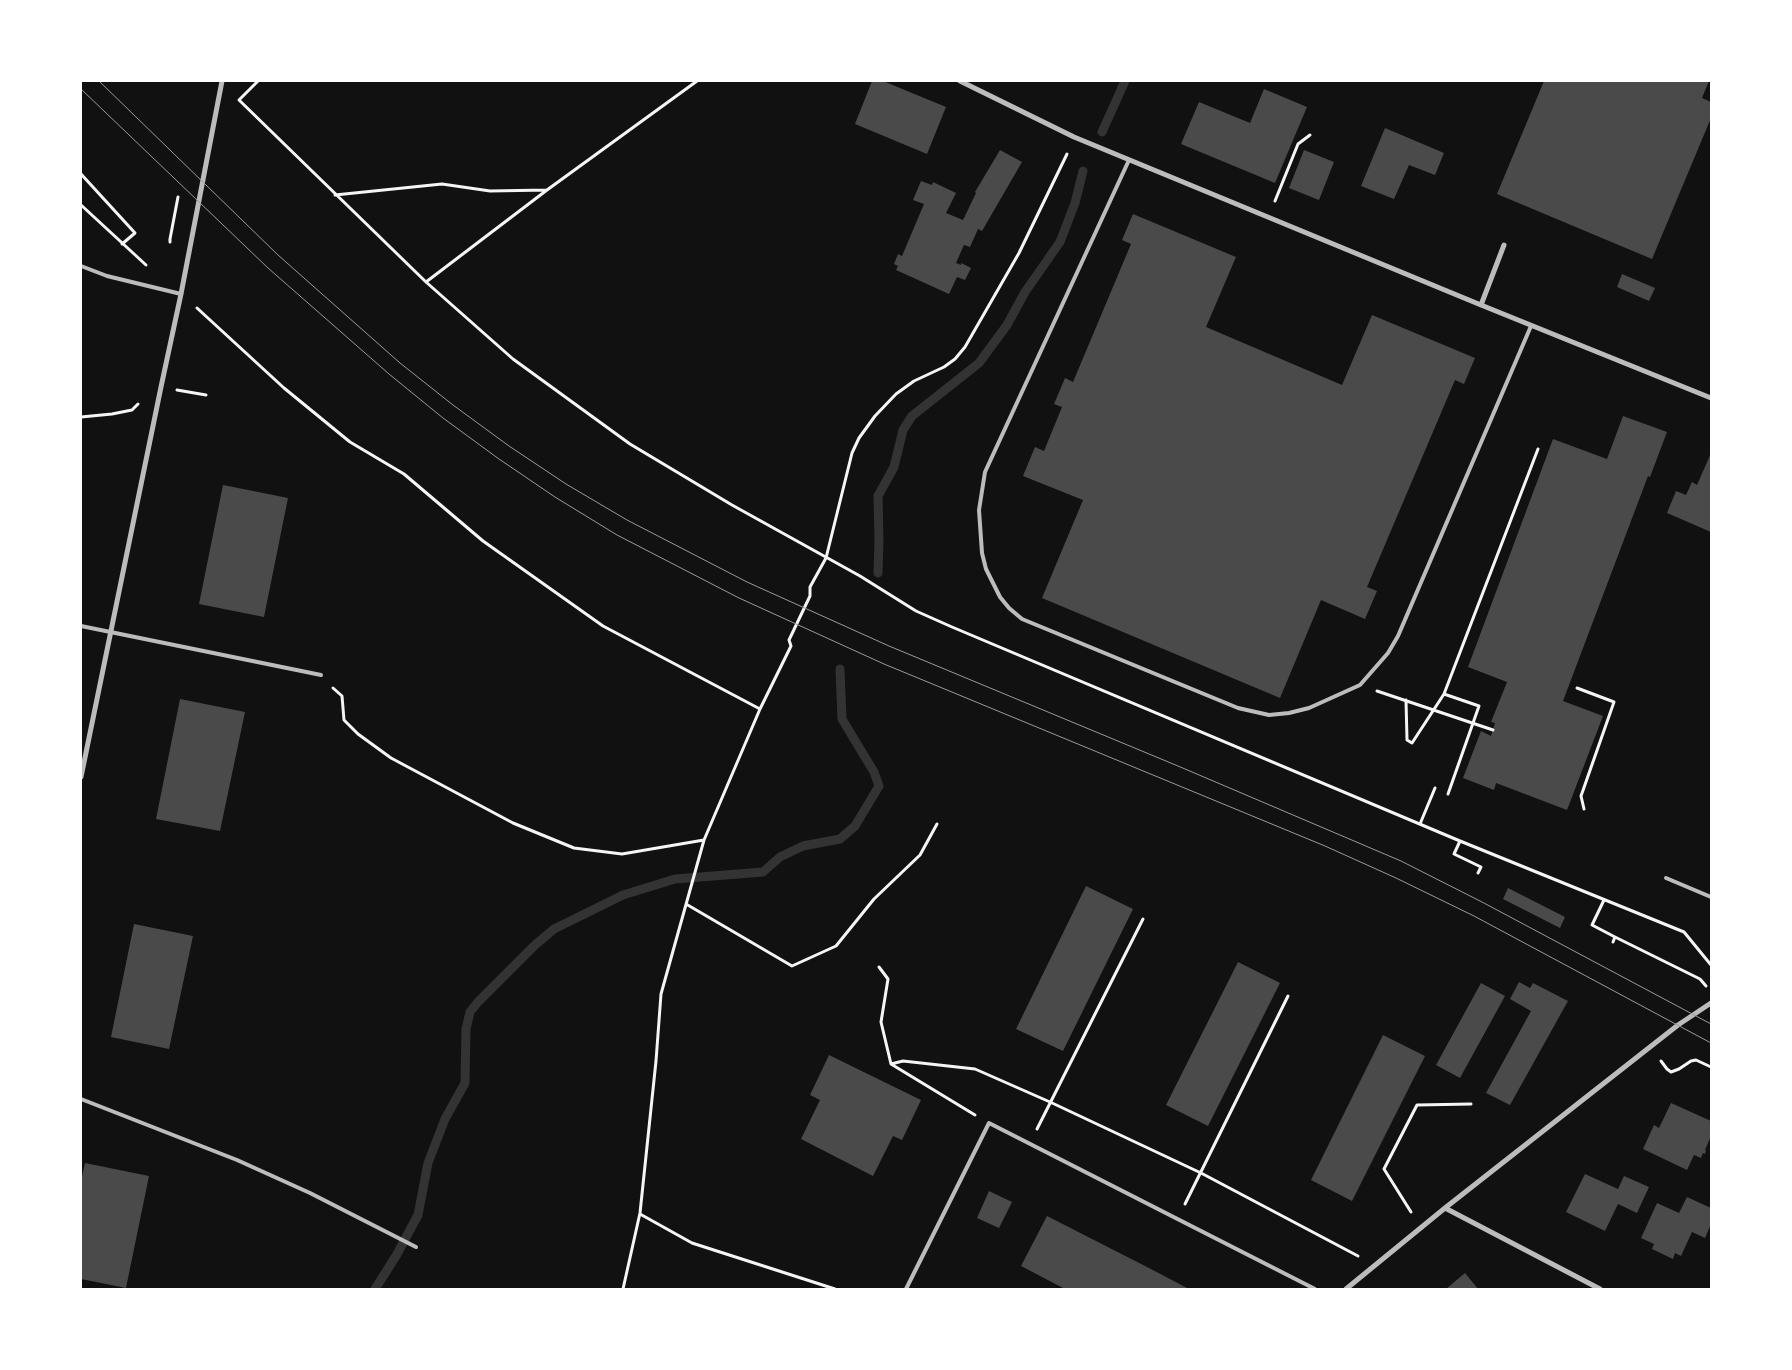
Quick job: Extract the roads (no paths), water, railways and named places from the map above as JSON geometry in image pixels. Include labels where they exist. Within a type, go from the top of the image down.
[{"type":"street","points":[[81,777],[182,294],[222,81]]},
{"type":"street","points":[[960,81],[1074,137],[1531,326],[1711,398]]},
{"type":"street","points":[[1481,305],[1504,245]]},
{"type":"street","points":[[1346,1289],[1445,1208],[1711,1002]]},
{"type":"street","points":[[1445,1208],[1600,1289]]},
{"type":"lane","points":[[1129,160],[985,472],[979,510],[986,569],[1000,597],[1022,619],[1238,708],[1269,714],[1290,713],[1309,708],[1360,685],[1388,653],[1398,636],[1531,326]]},
{"type":"lane","points":[[81,266],[107,276],[182,294]]},
{"type":"lane","points":[[81,626],[321,675]]},
{"type":"lane","points":[[1666,878],[1711,897]]},
{"type":"lane","points":[[81,1098],[237,1160],[310,1193],[416,1247]]},
{"type":"lane","points":[[906,1289],[989,1123],[1315,1289]]},
{"type":"waterway","points":[[1102,132],[1125,81]]},
{"type":"waterway","points":[[878,573],[878,496],[894,467],[903,430],[912,416],[979,363],[1007,325],[1025,292],[1060,242],[1075,203],[1083,171]]},
{"type":"waterway","points":[[375,1289],[396,1256],[418,1215],[428,1163],[445,1119],[465,1083],[466,1029],[470,1012],[535,945],[554,929],[623,895],[675,879],[763,872],[780,857],[803,846],[840,839],[855,826],[879,786],[874,772],[842,719],[840,669]]},
{"type":"tram line","points":[[99,81],[278,255],[400,363],[509,446],[566,484],[627,520],[747,582],[889,646],[1401,861],[1711,1024]]},
{"type":"tram line","points":[[81,89],[268,268],[389,374],[443,418],[499,459],[555,497],[617,535],[739,598],[884,664],[1325,846],[1396,878],[1474,916],[1711,1043]]}]
